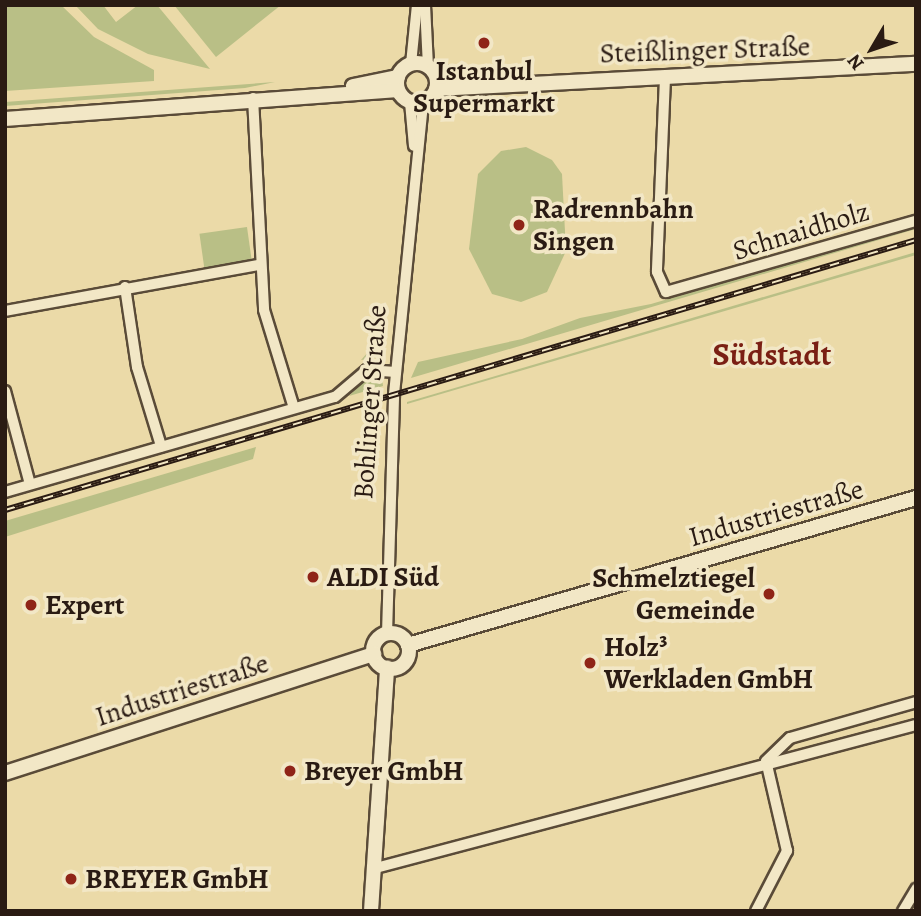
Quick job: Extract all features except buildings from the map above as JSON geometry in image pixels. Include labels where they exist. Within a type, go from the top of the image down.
[{"type":"street","points":[[398,84],[411,64],[417,5]]},
{"type":"street","points":[[398,84],[416,102],[436,89],[431,69],[425,5]]},
{"type":"street","name":"Steißlinger Straße","points":[[411,64],[497,82]]},
{"type":"street","name":"Steißlinger Straße","points":[[436,89],[497,82],[665,78],[916,64]]},
{"type":"street","name":"Schnaidholz","points":[[665,78],[657,272],[666,292],[916,220]]},
{"type":"street","points":[[5,119],[398,84]]},
{"type":"street","points":[[253,98],[264,310],[294,408]]},
{"type":"street","name":"Bohlinger Straße","points":[[387,634],[396,372],[415,173],[416,102]]},
{"type":"street","points":[[5,311],[125,287],[260,265]]},
{"type":"street","points":[[125,287],[138,367],[161,446]]},
{"type":"street","points":[[5,492],[340,395],[367,370],[396,372]]},
{"type":"street","points":[[5,391],[30,484]]},
{"type":"street","name":"Industriestraße","points":[[408,646],[916,499]]},
{"type":"street","points":[[371,911],[387,668],[374,654],[387,634],[408,646],[404,664],[387,668]]},
{"type":"street","name":"Industriestraße","points":[[5,773],[374,654]]},
{"type":"street","points":[[766,761],[790,737],[916,702]]},
{"type":"street","points":[[372,869],[766,761],[786,764],[916,725]]},
{"type":"street","points":[[756,911],[787,851],[766,761]]},
{"type":"street","points":[[903,911],[916,889]]},
{"type":"green space","points":[[5,5],[61,5],[94,37],[154,70],[154,81],[5,91]]},
{"type":"green space","points":[[75,5],[103,5],[116,22],[138,5],[157,5],[210,69],[148,54],[98,29]]},
{"type":"green space","points":[[174,5],[281,5],[216,57]]},
{"type":"green space","points":[[275,82],[245,88],[5,106],[5,102]]},
{"type":"green space","name":"Radrennbahn Singen","points":[[526,147],[552,160],[562,174],[566,251],[547,292],[521,302],[492,294],[469,249],[478,174],[501,151]]},
{"type":"green space","points":[[916,226],[916,229],[411,378],[418,362],[522,339],[580,318],[651,304]]},
{"type":"green space","points":[[247,227],[252,264],[205,270],[199,234]]},
{"type":"green space","points":[[916,252],[916,255],[407,404],[407,402]]},
{"type":"green space","points":[[386,332],[381,357],[361,360]]},
{"type":"green space","points":[[370,374],[382,378],[383,386],[349,396]]},
{"type":"green space","points":[[256,447],[253,459],[5,537],[5,521]]},
{"type":"railway","points":[[5,510],[916,240]]},
{"type":"place","name":"Istanbul Supermarkt","points":[[484,43]]},
{"type":"place","name":"Radrennbahn Singen","points":[[519,225]]},
{"type":"place","name":"ALDI Süd","points":[[313,577]]},
{"type":"place","name":"Schmelztiegel Gemeinde","points":[[769,594]]},
{"type":"place","name":"Expert","points":[[31,605]]},
{"type":"place","name":"Holz³ Werkladen GmbH","points":[[590,663]]},
{"type":"place","name":"Breyer GmbH","points":[[290,771]]},
{"type":"place","name":"BREYER GmbH","points":[[71,879]]},
{"type":"district","name":"Südstadt","points":[[772,354]]}]
